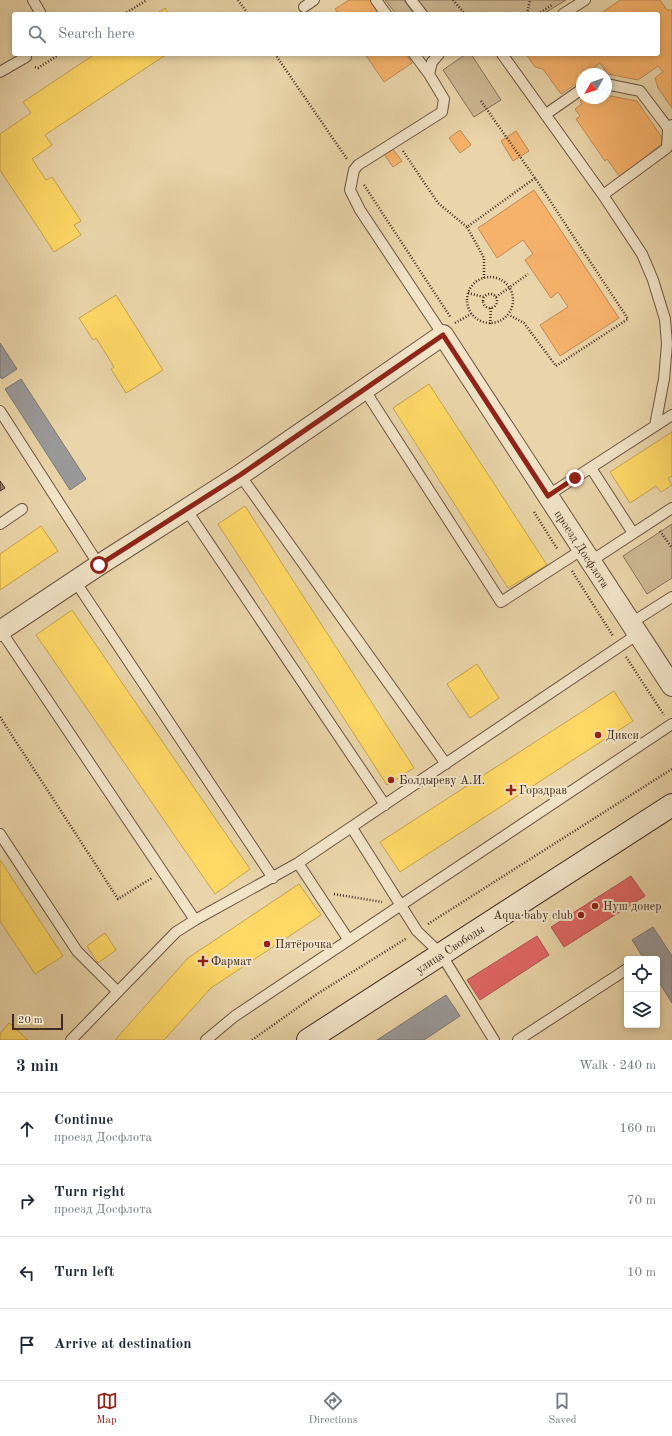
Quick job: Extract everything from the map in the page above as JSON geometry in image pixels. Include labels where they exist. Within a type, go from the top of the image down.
[{"type":"main road","name":"улица Свободы","points":[[308,1040],[672,805]]},
{"type":"street","points":[[1,631],[99,565],[240,475],[449,329]]},
{"type":"street","name":"проезд Досфлота","points":[[449,329],[548,496],[672,686]]},
{"type":"lane","points":[[33,0],[40,12]]},
{"type":"lane","points":[[304,7],[314,0]]},
{"type":"lane","points":[[376,0],[385,12]]},
{"type":"lane","points":[[411,0],[420,12]]},
{"type":"lane","points":[[566,12],[585,0]]},
{"type":"lane","points":[[0,72],[24,56]]},
{"type":"lane","points":[[415,56],[444,99],[442,112],[358,166],[354,170],[350,190],[360,210],[449,329]]},
{"type":"lane","points":[[428,74],[432,62],[437,56]]},
{"type":"lane","points":[[503,56],[603,194],[642,254],[653,280],[665,319],[667,344],[664,379],[655,426]]},
{"type":"lane","points":[[603,194],[667,148],[670,126],[640,91],[612,85]]},
{"type":"lane","points":[[546,114],[576,93]]},
{"type":"lane","points":[[364,389],[501,602],[565,561],[587,555],[633,533],[672,508]]},
{"type":"lane","points":[[0,411],[99,565]]},
{"type":"lane","points":[[548,496],[672,415]]},
{"type":"lane","points":[[591,468],[633,533]]},
{"type":"lane","points":[[240,475],[446,764]]},
{"type":"lane","points":[[0,524],[22,509]]},
{"type":"lane","points":[[186,509],[385,805]]},
{"type":"lane","points":[[75,582],[272,878]]},
{"type":"lane","points":[[71,1040],[176,932],[298,863],[352,828],[620,646],[634,629],[672,597]]},
{"type":"lane","points":[[1,631],[195,920]]},
{"type":"lane","points":[[206,1040],[235,1016],[348,939],[671,724]]},
{"type":"lane","points":[[352,828],[417,931],[441,954],[494,1040]]},
{"type":"lane","points":[[0,834],[77,951],[118,992]]},
{"type":"lane","points":[[298,863],[348,939]]},
{"type":"lane","points":[[518,1040],[624,971]]},
{"type":"path","points":[[127,12],[146,0]]},
{"type":"path","points":[[238,0],[247,12]]},
{"type":"path","points":[[453,0],[463,12]]},
{"type":"path","points":[[527,12],[530,0]]},
{"type":"path","points":[[541,12],[554,4]]},
{"type":"path","points":[[26,56],[32,66],[38,68],[57,56]]},
{"type":"path","points":[[481,101],[535,178],[628,319],[556,366],[524,323],[509,315]]},
{"type":"path","points":[[396,141],[438,202],[467,227],[484,258],[484,278]]},
{"type":"path","points":[[467,227],[535,178]]},
{"type":"path","points":[[496,297],[528,274]]},
{"type":"path","points":[[488,277],[497,278],[502,280],[510,288],[514,300],[513,308],[509,315],[503,320],[490,324],[480,321],[472,314],[467,303],[468,293],[474,283],[488,277]]},
{"type":"path","points":[[468,293],[484,297],[489,294],[496,297]]},
{"type":"path","points":[[484,297],[484,305],[491,308]]},
{"type":"path","points":[[491,308],[497,303],[496,297]]},
{"type":"path","points":[[490,324],[491,308]]},
{"type":"path","points":[[449,329],[472,314]]},
{"type":"path","points":[[532,508],[671,724]]},
{"type":"path","points":[[661,531],[672,548]]},
{"type":"path","points":[[0,716],[118,899],[162,871]]},
{"type":"path","points":[[252,1040],[317,994],[672,769]]},
{"type":"path","points":[[317,892],[401,905]]},
{"type":"shaded area","points":[[385,0],[404,0],[413,12],[394,12]]},
{"type":"shaded area","points":[[417,0],[566,0],[546,12],[426,12]]},
{"type":"shaded area","points":[[463,56],[472,56],[501,100],[474,117],[443,70]]},
{"type":"shaded area","points":[[672,524],[672,578],[647,594],[623,556]]},
{"type":"building: Homes","points":[[165,8],[168,12],[159,12]]},
{"type":"building: Homes","points":[[92,56],[164,56],[45,135],[52,145],[32,159],[46,180],[52,177],[81,221],[74,225],[81,235],[54,252],[0,170],[0,134],[31,113],[23,102]]},
{"type":"building: Homes","points":[[116,295],[163,370],[126,393],[111,369],[114,367],[96,338],[93,340],[79,318]]},
{"type":"building: Homes","points":[[429,384],[547,565],[508,588],[393,408]]},
{"type":"building: Homes","points":[[672,432],[672,476],[668,478],[672,485],[661,492],[656,486],[630,503],[610,472]]},
{"type":"building: Homes","points":[[245,506],[414,768],[387,785],[218,524]]},
{"type":"building: Homes","points":[[41,526],[58,551],[0,590],[0,554]]},
{"type":"building: Homes","points":[[72,610],[250,869],[215,894],[36,635]]},
{"type":"building: Homes","points":[[477,664],[499,698],[470,718],[447,684]]},
{"type":"building: Homes","points":[[614,691],[633,721],[400,872],[380,842]]},
{"type":"building: Homes","points":[[0,860],[63,956],[35,974],[0,921]]},
{"type":"building: Homes","points":[[299,884],[321,915],[211,988],[164,1040],[115,1040],[188,958]]},
{"type":"building: Homes","points":[[105,933],[116,950],[98,963],[87,946]]},
{"type":"building: Homes","points":[[9,1023],[28,1040],[0,1040],[0,1034]]},
{"type":"building: Shops","points":[[631,876],[645,896],[564,947],[551,927]]},
{"type":"building: Shops","points":[[537,936],[549,955],[480,1000],[467,980]]},
{"type":"building: Health","points":[[349,0],[371,0],[379,12],[337,12],[335,9]]},
{"type":"building: Health","points":[[620,0],[660,0],[667,10],[672,10],[672,108],[658,88],[655,78],[663,72],[658,66],[638,80],[612,75],[612,68],[604,68],[600,63],[594,68],[576,68],[576,84],[561,94],[543,69],[535,67],[527,56],[660,56],[660,12],[603,12]]},
{"type":"building: Health","points":[[366,56],[407,56],[412,63],[384,82]]},
{"type":"building: Health","points":[[612,96],[637,101],[665,142],[651,152],[653,154],[620,177],[607,159],[605,161],[576,119],[580,116],[575,109],[582,104],[612,104]]},
{"type":"building: Health","points":[[460,130],[471,145],[460,153],[449,138]]},
{"type":"building: Health","points":[[516,131],[529,151],[513,161],[501,141]]},
{"type":"building: Health","points":[[392,148],[402,161],[393,167],[384,154]]},
{"type":"building: Health","points":[[534,190],[619,318],[560,356],[540,325],[568,307],[558,292],[551,298],[525,260],[533,254],[523,240],[497,258],[478,228]]},
{"type":"building: Industry","points":[[0,343],[17,369],[2,379],[0,377]]},
{"type":"building: Industry","points":[[21,379],[86,479],[70,490],[5,389]]},
{"type":"building: Industry","points":[[653,927],[672,956],[672,1003],[660,984],[660,956],[642,956],[632,940]]},
{"type":"building: Industry","points":[[446,995],[460,1016],[424,1040],[377,1040]]},
{"type":"building: Other","points":[[0,481],[5,488],[0,491]]},
{"type":"place","name":"Дикси","points":[[598,735]]},
{"type":"place","name":"Болдыреву А.И.","points":[[391,780]]},
{"type":"place","name":"Горздрав","points":[[511,790]]},
{"type":"place","name":"Нуш донер","points":[[595,906]]},
{"type":"place","name":"Aqua baby club","points":[[581,915]]},
{"type":"place","name":"Пятёрочка","points":[[267,944]]},
{"type":"place","name":"Фармат","points":[[203,961]]},
{"type":"route","points":[[99,565],[240,475],[443,335],[548,496],[575,478]]}]
